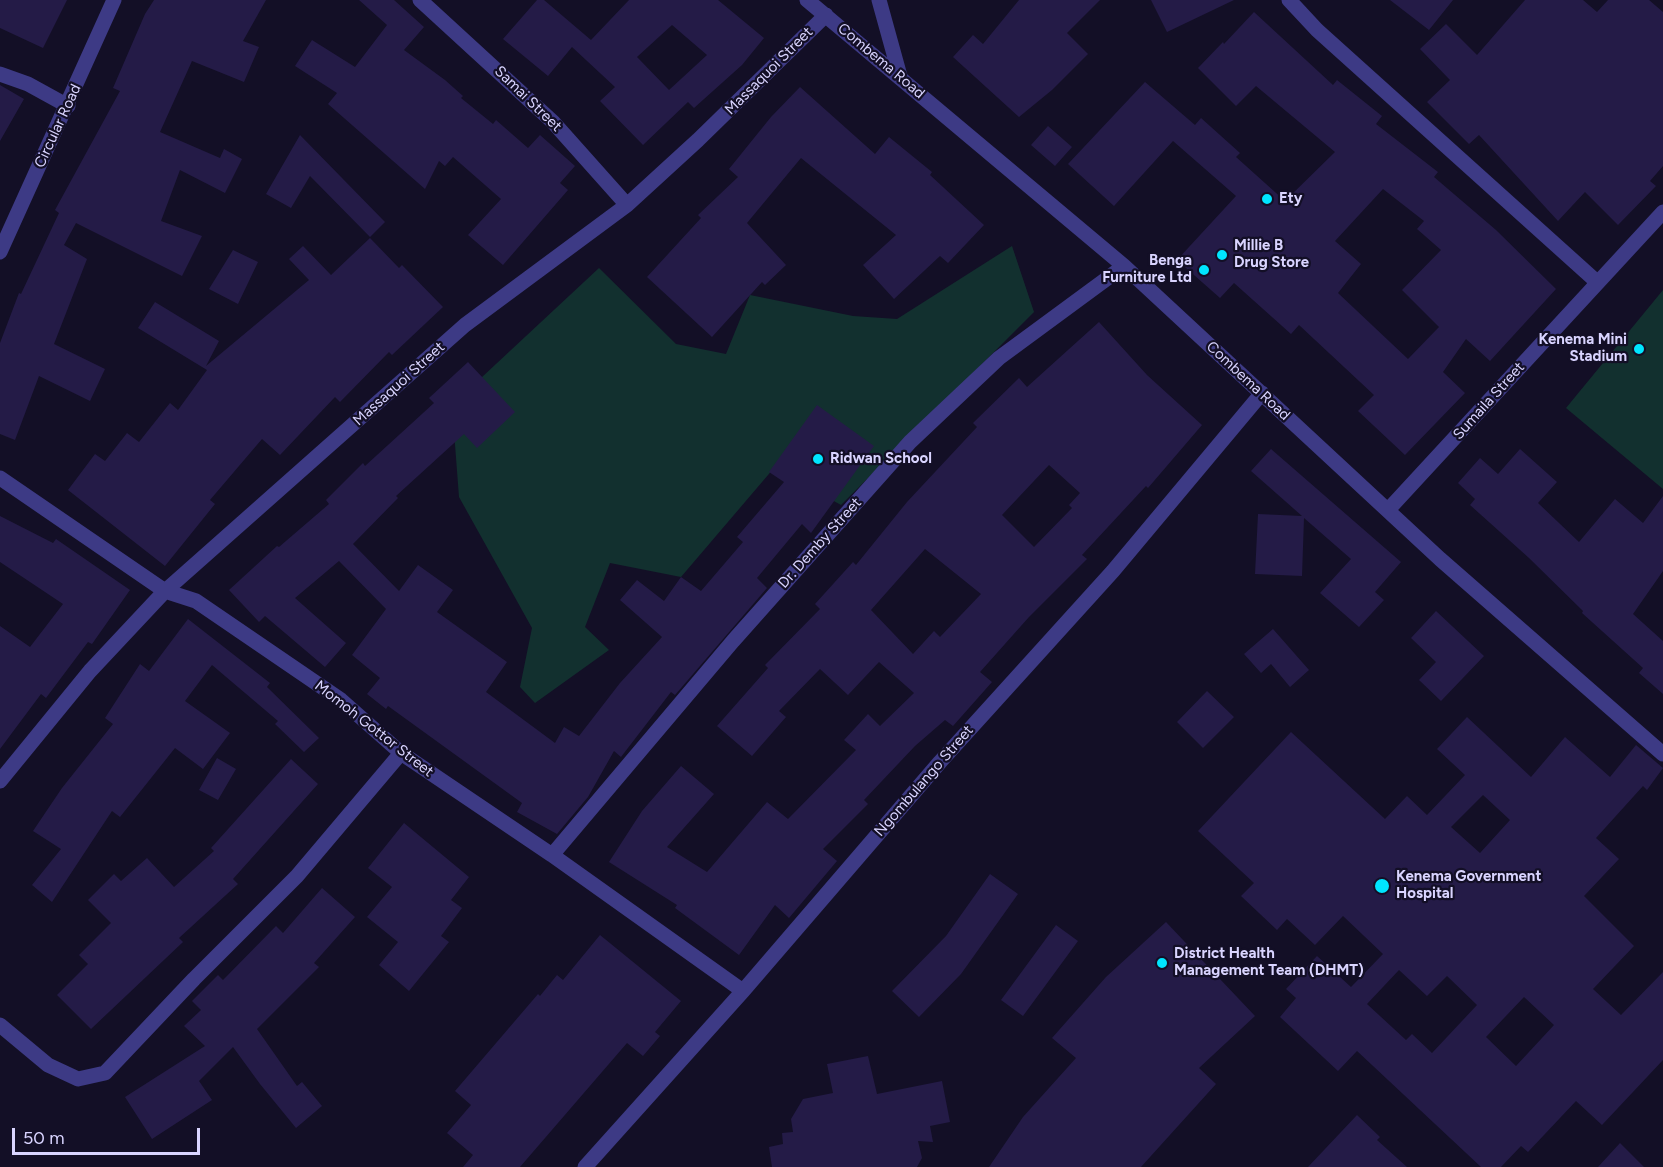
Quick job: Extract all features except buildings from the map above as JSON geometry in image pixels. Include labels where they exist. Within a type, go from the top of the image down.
[{"type":"street","name":"Circular Road","points":[[0,252],[114,0]]},
{"type":"street","name":"Samai Street","points":[[420,0],[553,122],[627,205]]},
{"type":"street","name":"Combema Road","points":[[807,0],[1124,266],[1388,510],[1663,754]]},
{"type":"street","points":[[879,0],[900,76]]},
{"type":"street","points":[[1289,0],[1317,30],[1597,282]]},
{"type":"street","name":"Massaquoi Street","points":[[0,782],[90,671],[165,591],[465,325],[627,205],[698,140],[826,15]]},
{"type":"street","points":[[0,74],[28,84],[68,106]]},
{"type":"street","name":"Sumaila Street","points":[[1388,510],[1663,212]]},
{"type":"street","name":"Dr. Demby Street","points":[[552,855],[733,641],[910,442],[999,358],[1124,266]]},
{"type":"street","name":"Ngombulango Street","points":[[585,1167],[743,991],[940,762],[1113,571],[1262,393]]},
{"type":"street","name":"Momoh Gottor Street","points":[[0,478],[165,591],[196,601],[341,700],[401,753],[552,855],[743,991]]},
{"type":"street","points":[[0,1025],[48,1065],[78,1079],[105,1073],[194,979],[297,876],[401,753]]},
{"type":"green space","points":[[1012,246],[1034,312],[841,505],[774,468],[681,577],[610,563],[585,627],[609,650],[535,703],[520,687],[532,628],[459,497],[452,405],[599,268],[676,344],[726,354],[750,295],[853,316],[897,319]]},
{"type":"green space","name":"Kenema Mini Stadium","points":[[1663,290],[1663,489],[1566,408]]},
{"type":"place","name":"Ety","points":[[1267,199]]},
{"type":"place","name":"Millie B Drug Store","points":[[1222,255]]},
{"type":"place","name":"Benga Furniture Ltd","points":[[1204,270]]},
{"type":"place","name":"Kenema Mini Stadium","points":[[1639,349]]},
{"type":"place","name":"Ridwan School","points":[[818,459]]},
{"type":"place","name":"Kenema Government Hospital","points":[[1382,886]]},
{"type":"place","name":"District Health Management Team (DHMT)","points":[[1162,963]]}]
